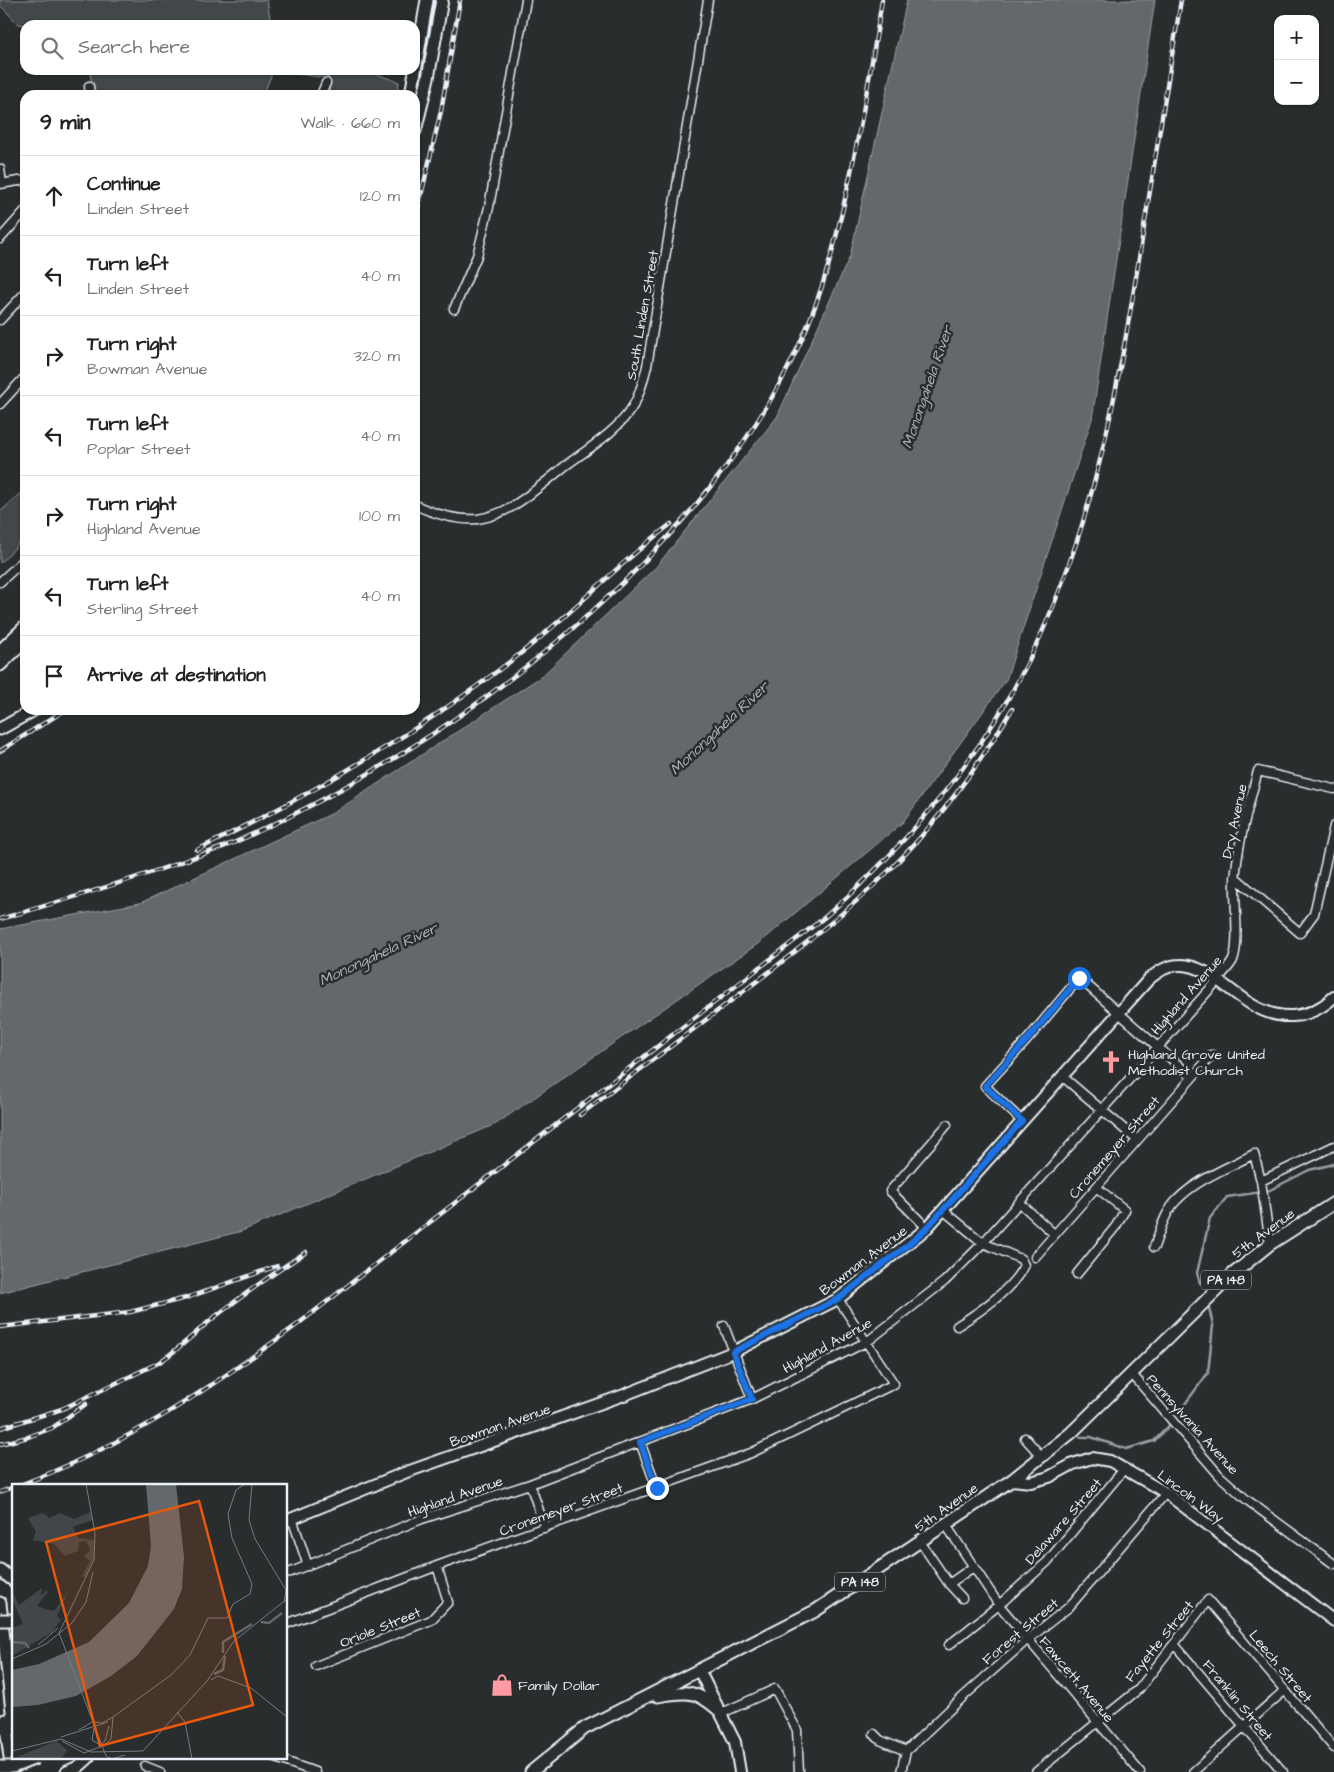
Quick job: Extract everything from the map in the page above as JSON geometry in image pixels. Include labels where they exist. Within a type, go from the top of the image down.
[{"type":"main road","points":[[420,42],[427,0]]},
{"type":"main road","points":[[420,111],[442,0]]},
{"type":"main road","points":[[412,90],[414,75]]},
{"type":"main road","points":[[0,651],[20,632]]},
{"type":"main road","points":[[0,665],[20,646]]},
{"type":"main road","points":[[0,722],[20,710]]},
{"type":"main road","points":[[0,729],[25,715]]},
{"type":"main road","name":"Bowman Avenue","points":[[289,1519],[404,1473],[624,1395],[733,1352],[838,1299],[927,1228],[1149,979],[1166,968],[1179,965],[1194,967],[1256,1008],[1276,1015],[1306,1014],[1323,1006],[1334,997]]},
{"type":"main road","name":"5th Avenue","points":[[530,1772],[585,1728],[817,1610],[1012,1480],[1071,1433],[1198,1306],[1270,1244],[1334,1203]]},
{"type":"main road","name":"Lincoln Way","points":[[1012,1480],[1031,1482],[1049,1477],[1073,1464],[1092,1458],[1110,1460],[1166,1493],[1334,1621]]},
{"type":"main road","points":[[0,1570],[12,1580]]},
{"type":"main road","points":[[0,1599],[12,1626]]},
{"type":"main road","points":[[0,1603],[12,1711]]},
{"type":"main road","points":[[699,1670],[735,1742],[740,1772]]},
{"type":"main road","points":[[0,1676],[12,1772]]},
{"type":"main road","points":[[646,1698],[681,1692],[694,1692],[706,1699],[722,1713]]},
{"type":"main road","points":[[0,1767],[18,1766],[32,1760]]},
{"type":"main road","points":[[68,1772],[77,1760]]},
{"type":"main road","points":[[68,1772],[86,1760]]},
{"type":"street","points":[[454,309],[477,256],[489,207],[526,0]]},
{"type":"street","name":"South Linden Street","points":[[420,507],[457,519],[477,519],[495,515],[524,498],[602,438],[616,427],[633,407],[641,389],[647,366],[708,0]]},
{"type":"street","points":[[323,90],[326,83]]},
{"type":"street","points":[[0,168],[1,184],[20,181]]},
{"type":"street","points":[[0,239],[20,217]]},
{"type":"street","points":[[0,320],[20,298]]},
{"type":"street","points":[[0,404],[20,382]]},
{"type":"street","points":[[0,582],[20,564]]},
{"type":"street","name":"Dry Avenue","points":[[1235,877],[1246,814],[1258,772],[1334,789]]},
{"type":"street","points":[[1235,877],[1300,933],[1314,914],[1334,826]]},
{"type":"street","name":"Highland Avenue","points":[[288,1573],[422,1520],[530,1484],[752,1399],[868,1341],[945,1281],[983,1243],[1217,981],[1233,960],[1235,877]]},
{"type":"street","points":[[1022,1121],[985,1086],[1028,1039],[1079,978],[1192,1077]]},
{"type":"street","name":"Cronemeyer Street","points":[[1035,1257],[1212,1055]]},
{"type":"street","points":[[1062,1076],[1137,1140]]},
{"type":"street","points":[[927,1228],[890,1191],[946,1125]]},
{"type":"street","points":[[1262,1184],[1334,1146]]},
{"type":"street","points":[[1154,1247],[1167,1214],[1178,1199],[1208,1178],[1254,1154],[1262,1184],[1262,1196],[1270,1244]]},
{"type":"street","points":[[1077,1274],[1116,1226],[1125,1210],[1096,1187]]},
{"type":"street","points":[[1019,1202],[1054,1234]]},
{"type":"street","points":[[943,1210],[983,1243],[1021,1259],[1024,1265],[1015,1278],[979,1313],[957,1326]]},
{"type":"street","points":[[838,1299],[868,1341]]},
{"type":"street","points":[[724,1326],[752,1399]]},
{"type":"street","name":"Cronemeyer Street","points":[[288,1623],[438,1566],[751,1453],[894,1384],[868,1341]]},
{"type":"street","name":"Pennsylvania Avenue","points":[[1131,1373],[1220,1476],[1247,1500],[1334,1564]]},
{"type":"street","points":[[1025,1438],[1042,1456]]},
{"type":"street","points":[[640,1442],[657,1488]]},
{"type":"street","name":"Delaware Street","points":[[949,1645],[999,1605],[1047,1562],[1125,1468]]},
{"type":"street","points":[[530,1484],[545,1528]]},
{"type":"street","name":"Forest Street","points":[[906,1751],[1027,1640],[1069,1607],[1166,1493]]},
{"type":"street","points":[[289,1519],[308,1566]]},
{"type":"street","name":"Fawcett Avenue","points":[[946,1525],[999,1605],[1140,1772]]},
{"type":"street","points":[[921,1542],[949,1584],[962,1598]]},
{"type":"street","name":"Oriole Street","points":[[316,1666],[430,1620],[448,1602],[438,1566]]},
{"type":"street","points":[[949,1584],[974,1567]]},
{"type":"street","name":"Fayette Street","points":[[1036,1772],[1139,1689],[1208,1600]]},
{"type":"street","name":"Leech Street","points":[[1208,1600],[1334,1748]]},
{"type":"street","name":"Franklin Street","points":[[1174,1644],[1283,1772]]},
{"type":"street","points":[[722,1713],[775,1689],[797,1730],[799,1772]]},
{"type":"street","points":[[1193,1772],[1285,1690]]},
{"type":"street","points":[[874,1734],[880,1740],[906,1751],[901,1772]]},
{"type":"street","points":[[282,1760],[315,1772]]},
{"type":"street","points":[[145,1766],[160,1772]]},
{"type":"shaded area","points":[[0,0],[267,0],[270,20],[20,20],[20,24],[0,5]]},
{"type":"shaded area","points":[[90,75],[271,75],[265,90],[94,90]]},
{"type":"shaded area","points":[[305,75],[379,75],[399,82],[398,90],[329,90],[329,78]]},
{"type":"shaded area","points":[[20,494],[20,540],[17,546],[0,563],[0,512]]},
{"type":"water","name":"Monongahela River","points":[[907,0],[1155,0],[1092,419],[1006,680],[903,822],[762,941],[496,1124],[242,1231],[0,1293],[0,929],[140,903],[333,813],[542,676],[656,567],[777,417],[850,256]]},
{"type":"waterway","points":[[1200,1283],[1197,1273],[1210,1218],[1227,1197],[1268,1191],[1309,1170],[1334,1164]]},
{"type":"waterway","points":[[1080,1437],[1091,1437],[1126,1449],[1154,1441],[1167,1428],[1208,1373],[1213,1325],[1209,1308]]},
{"type":"railway","points":[[420,200],[441,111],[460,0]]},
{"type":"railway","points":[[0,919],[69,899],[220,848],[323,799],[405,751],[486,697],[565,635],[637,568],[703,497],[758,421],[809,323],[828,266],[838,228],[862,119],[882,0]]},
{"type":"railway","points":[[22,1484],[92,1454],[164,1415],[232,1371],[298,1324],[825,917],[885,860],[939,799],[988,732],[1029,660],[1051,611],[1087,509],[1113,405],[1123,352],[1181,0]]},
{"type":"railway","points":[[197,850],[280,808],[362,762],[441,712],[536,641],[631,556],[671,524]]},
{"type":"railway","points":[[580,1115],[773,969],[838,917],[875,884],[914,844],[950,801],[983,756],[1012,709]]},
{"type":"railway","points":[[0,751],[57,715]]},
{"type":"railway","points":[[0,1428],[62,1409],[158,1363],[235,1301],[306,1252]]},
{"type":"railway","points":[[0,1327],[130,1312],[186,1298],[277,1266]]},
{"type":"railway","points":[[0,1444],[28,1437],[52,1428],[86,1404]]},
{"type":"railway","points":[[0,1492],[12,1488]]},
{"type":"place","name":"Highland Grove United Methodist Church","points":[[1111,1062]]},
{"type":"place","name":"Family Dollar","points":[[502,1685]]},
{"type":"route","points":[[657,1488],[640,1442],[752,1399],[733,1352],[838,1299],[909,1244],[927,1228],[1022,1121],[985,1086],[1028,1039],[1079,978]]}]
